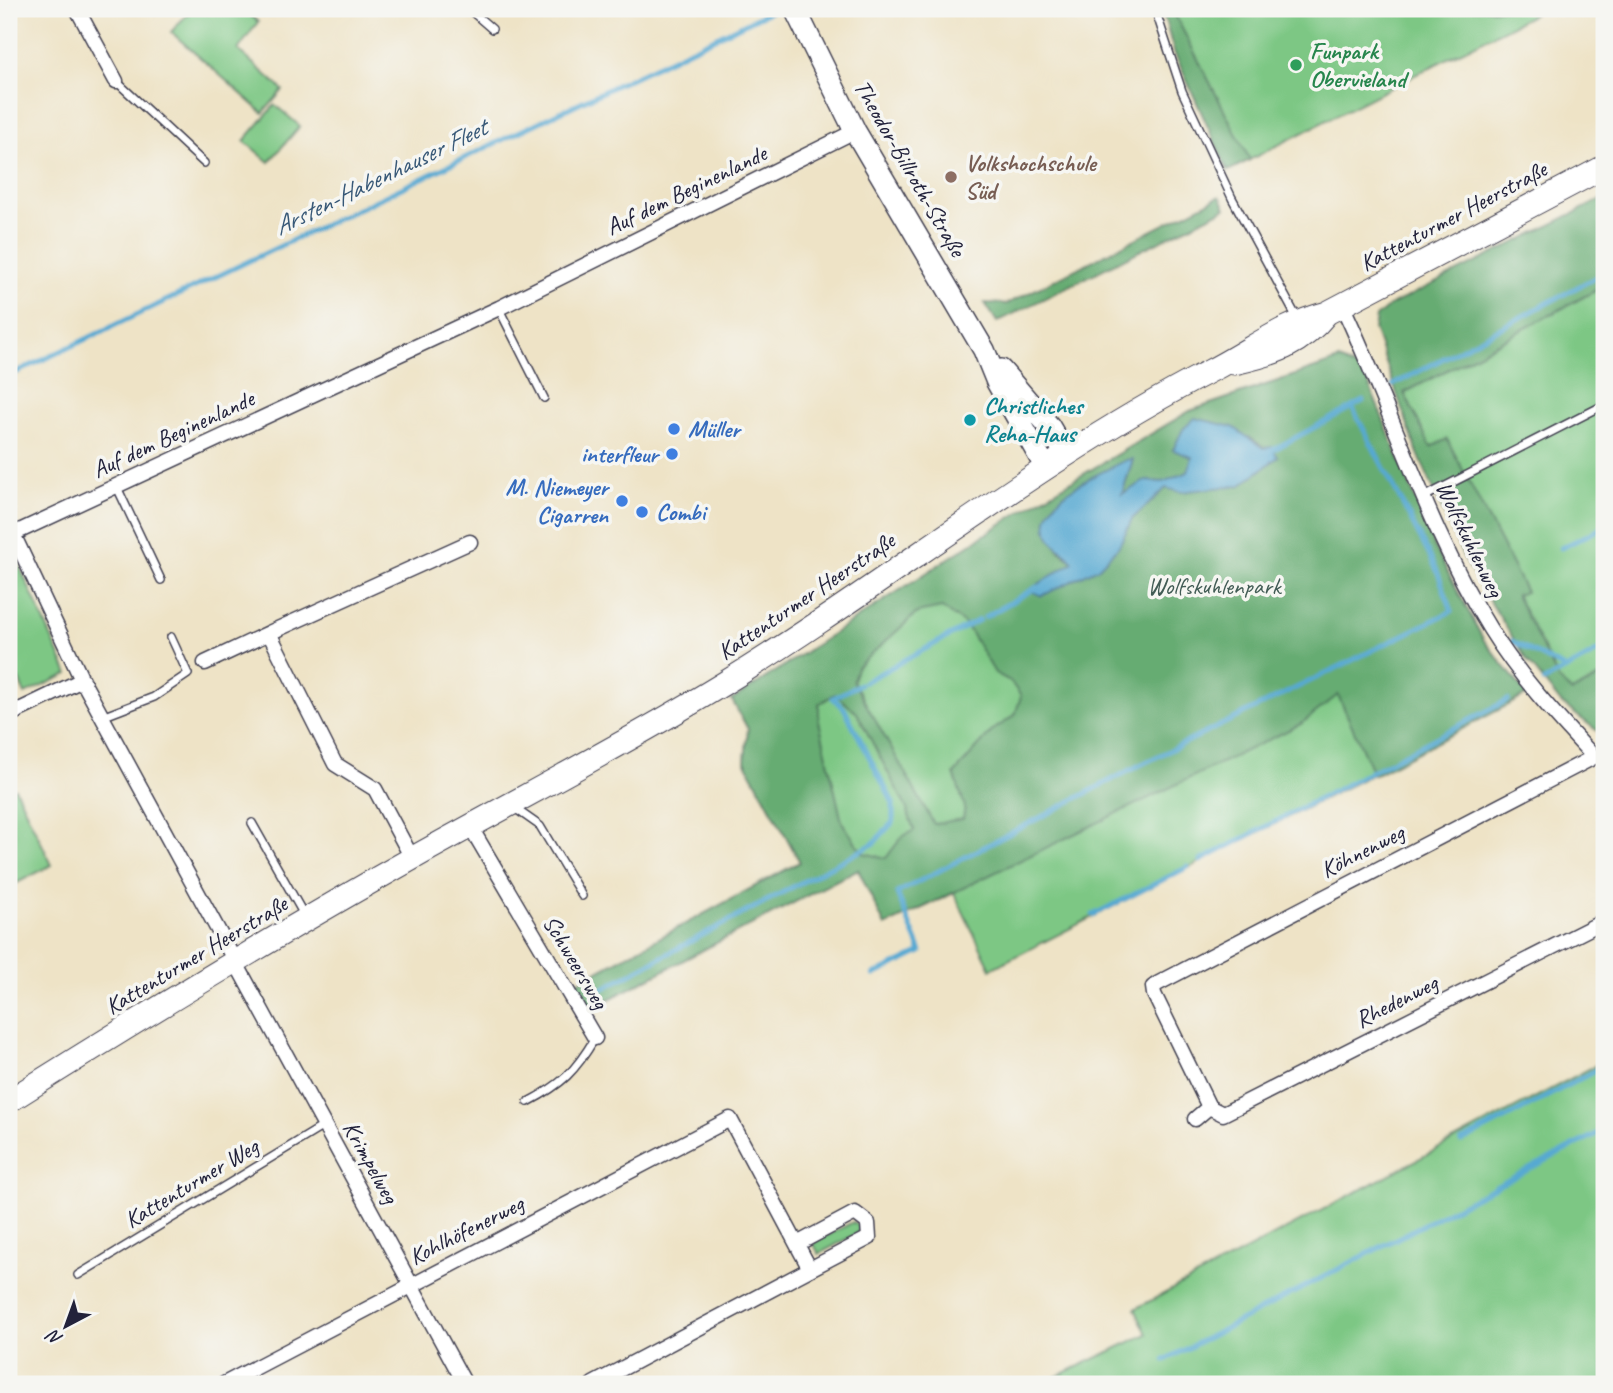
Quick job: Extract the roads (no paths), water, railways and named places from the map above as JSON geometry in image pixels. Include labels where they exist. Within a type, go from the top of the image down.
[{"type":"main road","name":"Kattenturmer Heerstraße","points":[[9,1101],[306,919],[723,684],[1066,454],[1155,400],[1222,365],[1258,341],[1298,321],[1335,309],[1604,167]]},
{"type":"main road","name":"Kattenturmer Heerstraße","points":[[1222,365],[1263,356],[1288,346],[1309,335],[1335,309]]},
{"type":"street","points":[[77,9],[116,81]]},
{"type":"street","name":"Theodor-Billroth-Straße","points":[[795,9],[855,131],[984,350],[997,382],[1046,468]]},
{"type":"street","name":"Auf dem Beginenlande","points":[[234,962],[82,680],[13,534],[499,308],[855,131]]},
{"type":"street","name":"Wolfskuhlenweg","points":[[1335,309],[1443,543],[1489,629],[1523,678],[1599,756]]},
{"type":"street","name":"Theodor-Billroth-Straße","points":[[984,350],[1049,426],[1066,454]]},
{"type":"street","points":[[205,663],[470,542]]},
{"type":"street","points":[[270,633],[335,764],[375,789],[412,858]]},
{"type":"street","points":[[9,715],[82,680]]},
{"type":"street","name":"Köhnenweg","points":[[1209,1107],[1153,987],[1599,756]]},
{"type":"street","name":"Schweersweg","points":[[470,826],[595,1038]]},
{"type":"street","name":"Rhedenweg","points":[[1209,1107],[1223,1114],[1604,921]]},
{"type":"street","name":"Krimpelweg","points":[[234,962],[465,1384]]},
{"type":"street","points":[[1195,1119],[1209,1107]]},
{"type":"street","name":"Kohlhöfenerweg","points":[[224,1384],[730,1119],[797,1244]]},
{"type":"street","points":[[593,1384],[870,1238],[868,1223],[855,1213],[797,1244],[810,1269]]},
{"type":"lane","points":[[470,9],[492,29]]},
{"type":"lane","points":[[1155,9],[1182,91],[1232,198],[1298,321]]},
{"type":"lane","points":[[116,81],[204,163]]},
{"type":"lane","points":[[499,308],[544,398]]},
{"type":"lane","points":[[1424,497],[1604,405]]},
{"type":"lane","points":[[116,485],[161,580]]},
{"type":"lane","points":[[102,718],[153,697],[188,674],[171,637]]},
{"type":"lane","points":[[510,805],[540,826],[582,896]]},
{"type":"lane","points":[[253,823],[306,919]]},
{"type":"lane","name":"Schweersweg","points":[[528,1102],[565,1079],[579,1066],[595,1038]]},
{"type":"lane","name":"Kattenturmer Weg","points":[[78,1275],[324,1125]]},
{"type":"water","points":[[1195,418],[1233,427],[1263,448],[1272,447],[1278,457],[1241,485],[1180,492],[1166,488],[1132,519],[1119,546],[1098,568],[1042,596],[1029,590],[1073,562],[1048,533],[1047,520],[1051,508],[1073,488],[1126,460],[1133,459],[1122,494],[1145,481],[1163,482],[1188,472],[1192,457],[1173,450],[1183,429]]},
{"type":"waterway","name":"Arsten-Habenhauser Fleet","points":[[9,376],[769,12]]},
{"type":"waterway","points":[[1393,385],[1604,273]]},
{"type":"waterway","points":[[1352,407],[1363,401]]},
{"type":"waterway","points":[[874,975],[921,952],[897,893],[1136,767],[1452,611],[1436,568],[1352,407],[1269,452]]},
{"type":"waterway","points":[[1561,548],[1604,527]]},
{"type":"waterway","points":[[985,617],[1037,587]]},
{"type":"waterway","points":[[864,682],[979,620]]},
{"type":"waterway","points":[[1512,641],[1566,669],[1604,648]]},
{"type":"waterway","points":[[1544,681],[1566,669]]},
{"type":"waterway","points":[[602,989],[873,844],[893,822],[893,803],[844,708],[833,698],[860,684]]},
{"type":"waterway","points":[[1200,861],[1508,700]]},
{"type":"waterway","points":[[1093,915],[1188,867]]},
{"type":"waterway","points":[[1461,1142],[1604,1066]]},
{"type":"waterway","points":[[1165,1360],[1604,1130]]},
{"type":"place","name":"Funpark Obervieland","points":[[1296,65]]},
{"type":"place","name":"Volkshochschule Süd","points":[[951,177]]},
{"type":"place","name":"Christliches Reha-Haus","points":[[970,420]]},
{"type":"place","name":"Müller","points":[[674,429]]},
{"type":"place","name":"interfleur","points":[[672,454]]},
{"type":"place","name":"M. Niemeyer Cigarren","points":[[622,501]]},
{"type":"place","name":"Combi","points":[[642,512]]},
{"type":"park label","name":"Wolfskuhlenpark","points":[[1214,586]]}]
